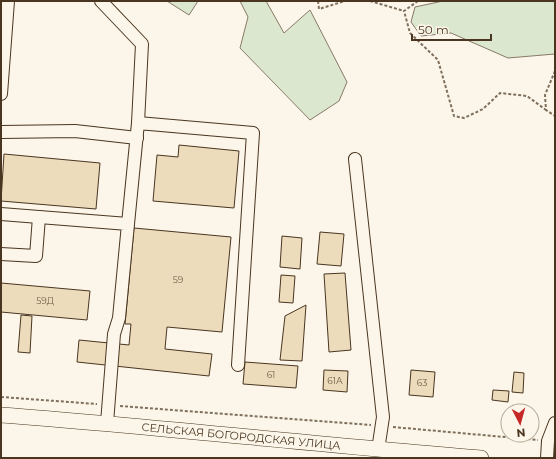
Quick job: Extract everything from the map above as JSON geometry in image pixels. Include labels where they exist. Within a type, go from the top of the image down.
[{"type":"main road","name":"СЕЛЬСКАЯ БОГОРОДСКАЯ УЛИЦА","points":[[1,414],[378,450],[481,458]]},
{"type":"street","points":[[1,94],[8,1]]},
{"type":"street","points":[[101,1],[142,44],[137,138],[118,318],[114,334],[107,423]]},
{"type":"street","points":[[138,123],[253,133],[238,365]]},
{"type":"street","points":[[1,132],[75,131],[137,138]]},
{"type":"street","points":[[355,159],[383,417],[378,450]]},
{"type":"street","points":[[1,214],[128,224]]},
{"type":"street","points":[[1,254],[36,256],[40,217]]},
{"type":"street","points":[[547,458],[548,441],[555,423]]},
{"type":"path","points":[[318,1],[319,9],[345,1]]},
{"type":"path","points":[[370,1],[404,11]]},
{"type":"path","points":[[404,11],[418,1]]},
{"type":"path","points":[[404,11],[410,33],[438,60],[454,116],[464,118],[483,109],[500,93],[527,96],[555,116]]},
{"type":"path","points":[[555,35],[555,44]]},
{"type":"path","points":[[546,110],[545,95],[555,71]]},
{"type":"path","points":[[1,397],[382,426],[548,441]]},
{"type":"green space","points":[[167,1],[198,1],[189,15]]},
{"type":"green space","points":[[240,1],[266,1],[284,33],[310,10],[347,82],[339,101],[310,120],[240,48],[248,17]]},
{"type":"green space","points":[[443,1],[555,1],[555,54],[508,58],[451,33],[421,36],[411,22],[415,7]]},
{"type":"building","points":[[179,145],[239,151],[234,208],[153,201],[157,155],[178,157]]},
{"type":"building","points":[[4,154],[100,163],[96,209],[1,201]]},
{"type":"building","points":[[134,228],[231,237],[222,332],[167,327],[165,349],[212,354],[209,376],[77,362],[79,340],[129,345],[131,324],[125,324]]},
{"type":"building","points":[[320,232],[344,234],[341,266],[317,264]]},
{"type":"building","points":[[282,236],[302,238],[300,269],[280,267]]},
{"type":"building","points":[[345,273],[351,350],[329,352],[324,274]]},
{"type":"building","points":[[281,275],[295,276],[293,303],[279,302]]},
{"type":"building","points":[[1,283],[90,291],[87,320],[1,312]]},
{"type":"building","points":[[306,305],[302,361],[280,360],[285,316]]},
{"type":"building","points":[[21,315],[32,316],[30,353],[18,352]]},
{"type":"building","points":[[245,362],[298,366],[296,388],[243,384]]},
{"type":"building","points":[[324,370],[348,371],[347,392],[323,390]]},
{"type":"building","points":[[411,370],[435,372],[433,397],[409,395]]},
{"type":"building","points":[[514,372],[524,373],[523,393],[512,392]]},
{"type":"building","points":[[493,390],[509,391],[508,402],[492,400]]}]
